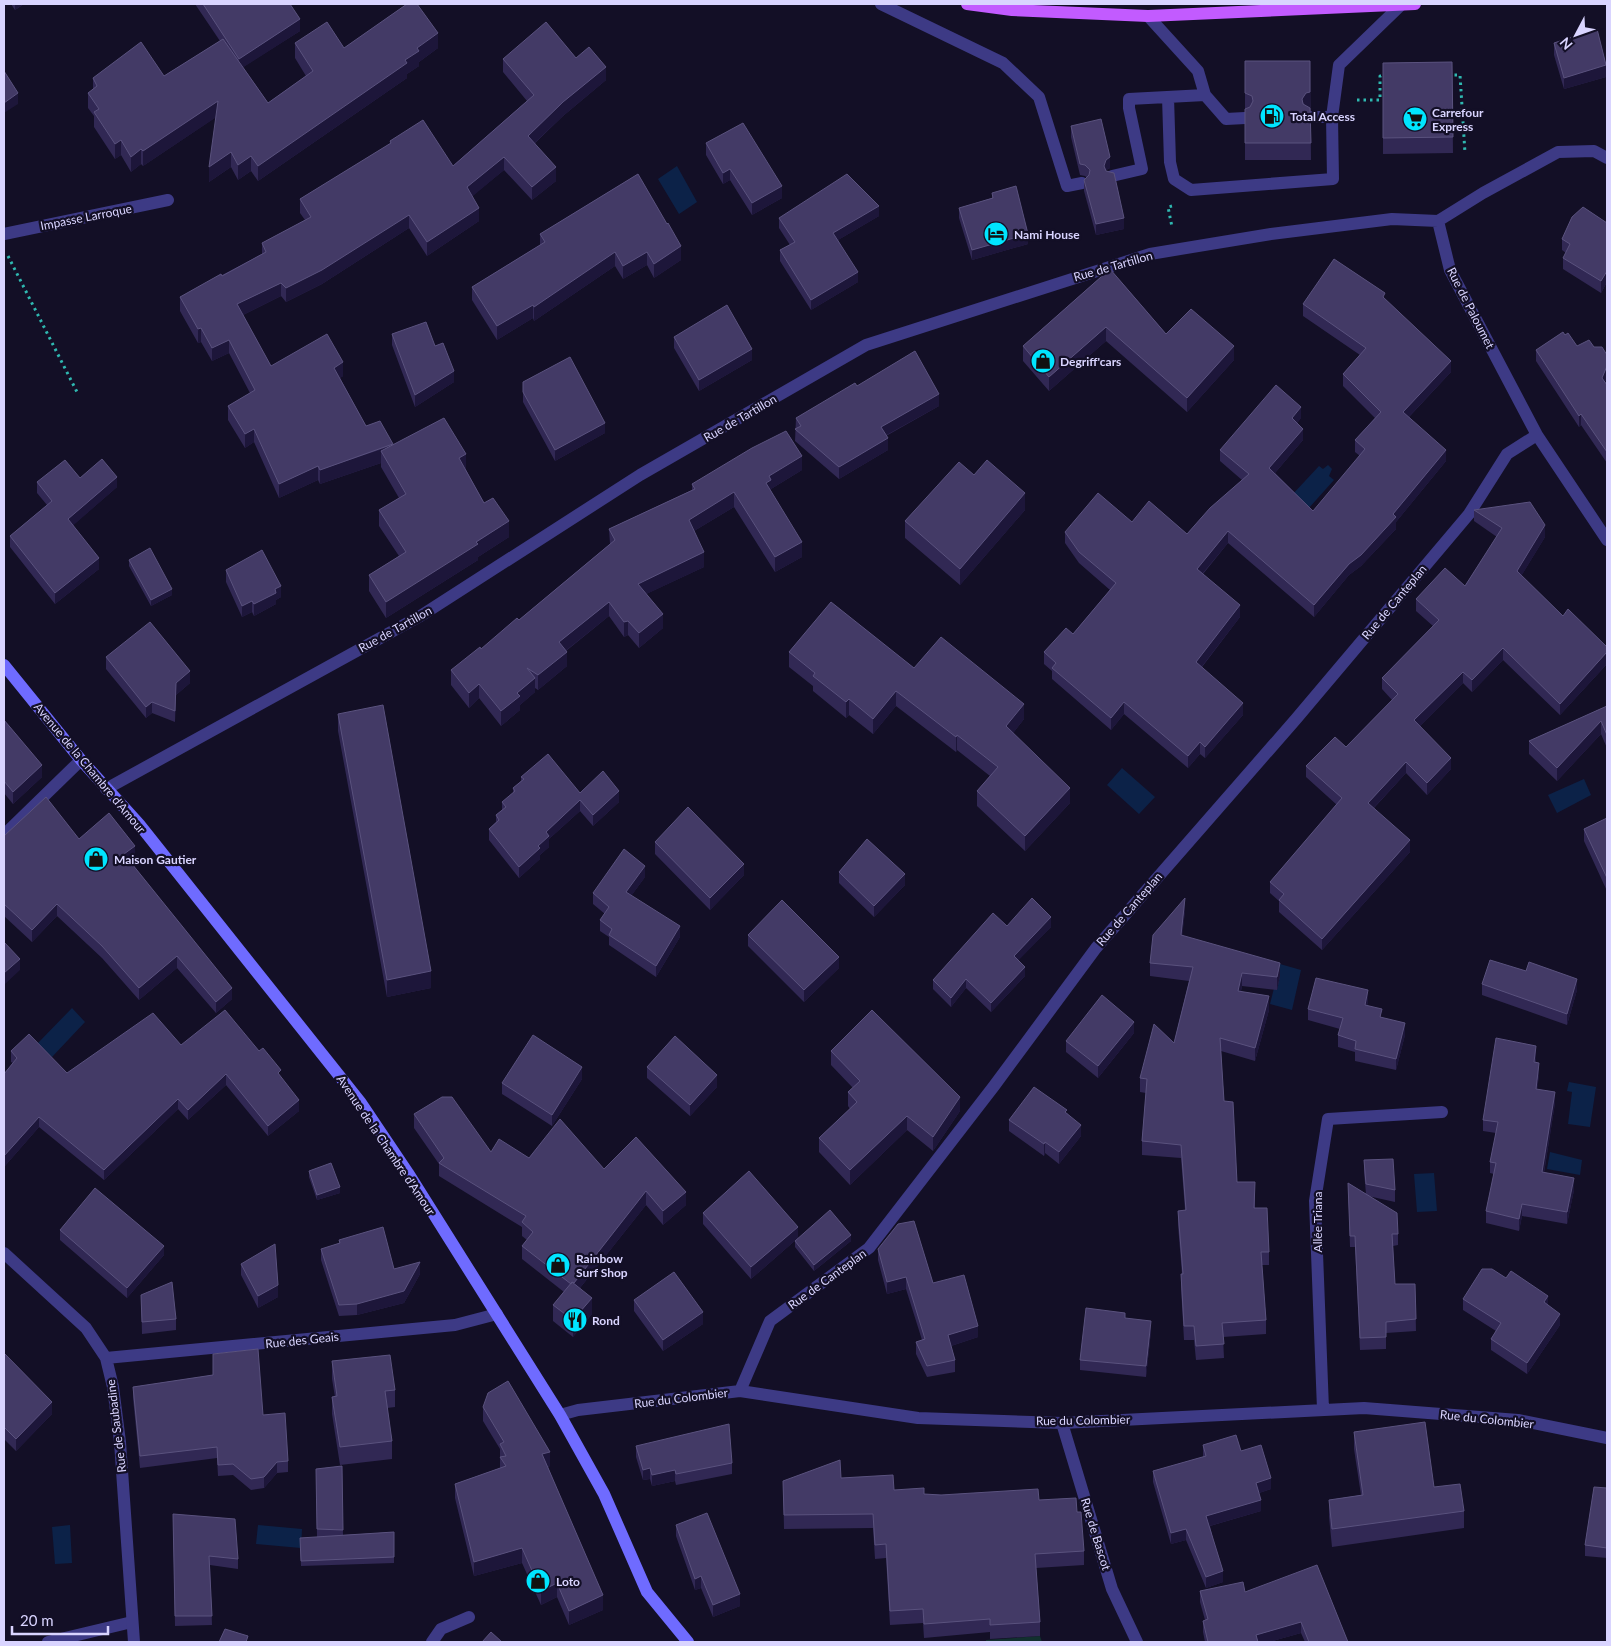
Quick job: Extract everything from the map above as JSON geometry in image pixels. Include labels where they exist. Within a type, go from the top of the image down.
[{"type":"main road","points":[[967,4],[1012,10],[1148,16],[1415,4]]},
{"type":"main road","name":"Avenue de la Chambre d'Amour","points":[[4,665],[81,760],[151,840],[361,1103],[408,1173],[560,1415],[604,1494],[647,1592],[688,1642]]},
{"type":"street","points":[[881,4],[1004,63],[1039,97],[1067,186],[1082,183]]},
{"type":"street","points":[[1168,97],[1170,162],[1174,179],[1191,190],[1333,179],[1332,117],[1339,66],[1402,5]]},
{"type":"street","points":[[1148,16],[1198,70],[1205,95],[1226,119],[1245,118]]},
{"type":"street","points":[[1112,176],[1142,169],[1129,108],[1129,99],[1205,95]]},
{"type":"street","points":[[1310,117],[1332,117]]},
{"type":"street","points":[[1438,221],[1541,160],[1558,152],[1594,151],[1607,158]]},
{"type":"street","name":"Impasse Larroque","points":[[4,234],[168,200]]},
{"type":"street","name":"Rue de Tartillon","points":[[106,789],[422,615],[640,475],[866,345],[1150,254],[1270,234],[1392,219],[1438,221]]},
{"type":"street","name":"Rue de Paloumet","points":[[1438,221],[1450,270],[1537,434],[1607,540]]},
{"type":"street","name":"Rue de Canteplan","points":[[740,1391],[770,1321],[869,1248],[994,1086],[1096,948],[1296,719],[1469,514],[1507,454],[1537,434]]},
{"type":"street","points":[[4,835],[81,760]]},
{"type":"street","name":"Allée Triana","points":[[1323,1409],[1315,1200],[1328,1119],[1442,1112]]},
{"type":"street","name":"Rue de Saubadine","points":[[4,1253],[86,1328],[106,1358],[113,1388],[120,1442],[134,1642]]},
{"type":"street","name":"Rue des Geais","points":[[106,1358],[455,1325],[497,1314]]},
{"type":"street","name":"Rue du Colombier","points":[[560,1415],[578,1410],[740,1391],[918,1418],[1062,1422],[1364,1408],[1518,1420],[1607,1438]]},
{"type":"street","name":"Rue de Bascot","points":[[1062,1422],[1112,1589],[1137,1642]]},
{"type":"street","points":[[432,1642],[441,1629],[469,1617]]},
{"type":"street","points":[[48,1642],[132,1622]]},
{"type":"path","points":[[1440,75],[1460,75],[1464,153]]},
{"type":"path","points":[[1335,100],[1380,100],[1380,76],[1390,76]]},
{"type":"path","points":[[4,247],[77,392]]},
{"type":"green space","points":[[1040,1636],[1042,1642],[986,1642],[986,1640]]},
{"type":"water","points":[[677,166],[697,202],[679,214],[658,179]]},
{"type":"water","points":[[1328,465],[1332,469],[1329,476],[1334,480],[1308,509],[1292,495],[1319,466],[1323,469]]},
{"type":"water","points":[[1122,768],[1155,797],[1139,814],[1107,785]]},
{"type":"water","points":[[1584,779],[1591,795],[1557,813],[1548,795]]},
{"type":"water","points":[[1280,964],[1301,970],[1292,1010],[1270,1004]]},
{"type":"water","points":[[72,1008],[85,1022],[52,1057],[38,1043]]},
{"type":"water","points":[[1569,1082],[1596,1087],[1590,1127],[1568,1124],[1572,1092],[1567,1091]]},
{"type":"water","points":[[1550,1152],[1582,1160],[1580,1175],[1547,1169]]},
{"type":"water","points":[[1434,1173],[1437,1211],[1417,1212],[1414,1174]]},
{"type":"water","points":[[70,1525],[72,1563],[55,1564],[52,1527]]},
{"type":"water","points":[[258,1525],[302,1529],[301,1548],[256,1544]]},
{"type":"building","points":[[203,4],[290,4],[300,19],[239,59]]},
{"type":"building","points":[[407,4],[417,4],[438,33],[417,48],[419,51],[405,60],[407,63],[258,166],[251,156],[238,165],[231,152],[209,167],[218,101],[131,157],[121,140],[115,144],[94,112],[99,109],[88,93],[97,86],[93,78],[141,42],[164,76],[223,39],[268,103],[313,71],[295,43],[327,22],[344,48]]},
{"type":"building","points":[[546,22],[576,58],[589,47],[606,67],[563,102],[528,136],[556,167],[532,187],[504,157],[467,187],[479,208],[427,242],[409,215],[322,270],[286,288],[281,283],[237,304],[271,366],[327,334],[343,362],[334,368],[366,426],[380,421],[393,444],[320,470],[318,466],[279,484],[254,429],[245,434],[228,406],[255,390],[229,340],[212,348],[201,328],[198,329],[180,297],[266,252],[262,243],[311,217],[300,199],[391,143],[390,141],[423,120],[453,166],[534,95],[503,59]]},
{"type":"building","points":[[1597,29],[1606,65],[1564,78],[1554,43]]},
{"type":"building","points":[[1245,61],[1310,61],[1310,92],[1306,93],[1302,99],[1303,104],[1310,108],[1311,143],[1245,143],[1245,109],[1250,107],[1253,101],[1252,96],[1245,93]]},
{"type":"building","points":[[1452,62],[1453,137],[1383,138],[1383,63]]},
{"type":"building","points":[[4,71],[18,93],[4,103]]},
{"type":"building","points":[[1101,119],[1110,157],[1106,160],[1104,166],[1106,171],[1114,173],[1124,218],[1096,224],[1084,180],[1089,175],[1090,170],[1085,165],[1080,164],[1071,126]]},
{"type":"building","points":[[743,123],[782,186],[752,203],[730,169],[723,173],[706,143]]},
{"type":"building","points":[[638,174],[681,246],[654,264],[647,252],[623,266],[615,252],[534,307],[533,305],[497,326],[472,287],[545,242],[540,234]]},
{"type":"building","points":[[847,174],[879,206],[833,233],[858,272],[811,300],[780,250],[795,242],[779,218]]},
{"type":"building","points":[[1016,186],[1028,234],[972,250],[959,208],[993,198],[992,193]]},
{"type":"building","points":[[1583,207],[1607,223],[1607,271],[1601,281],[1563,258],[1570,244],[1562,239],[1572,217]]},
{"type":"building","points":[[1334,259],[1385,293],[1383,297],[1451,361],[1403,412],[1446,450],[1393,514],[1396,517],[1361,555],[1349,564],[1314,605],[1228,531],[1197,569],[1240,605],[1196,662],[1243,703],[1205,747],[1200,742],[1188,756],[1124,702],[1111,718],[1052,668],[1056,663],[1044,652],[1066,628],[1073,634],[1116,583],[1079,552],[1065,532],[1098,493],[1132,522],[1149,501],[1187,534],[1210,508],[1249,474],[1220,450],[1276,385],[1301,407],[1292,418],[1303,429],[1269,468],[1313,511],[1365,449],[1355,440],[1381,412],[1343,374],[1366,348],[1303,304]]},
{"type":"building","points":[[1110,269],[1166,334],[1191,309],[1234,346],[1187,398],[1106,327],[1049,377],[1023,346]]},
{"type":"building","points":[[727,305],[752,349],[699,380],[674,337]]},
{"type":"building","points":[[426,322],[435,346],[443,343],[454,371],[415,395],[392,334]]},
{"type":"building","points":[[1563,332],[1565,335],[1568,333],[1577,346],[1589,340],[1594,347],[1602,347],[1607,355],[1607,366],[1602,378],[1607,385],[1607,452],[1581,414],[1579,416],[1536,350]]},
{"type":"building","points":[[915,351],[939,394],[881,427],[888,438],[839,467],[795,429],[801,426],[796,418],[855,383],[857,386]]},
{"type":"building","points":[[570,357],[605,423],[555,450],[523,392],[523,382]]},
{"type":"building","points":[[444,418],[466,454],[459,458],[484,503],[493,498],[509,521],[476,542],[478,544],[386,602],[369,575],[406,552],[379,510],[406,494],[381,451]]},
{"type":"building","points":[[786,431],[802,456],[769,476],[771,480],[766,483],[802,542],[775,557],[734,492],[689,520],[704,552],[638,584],[663,614],[639,633],[628,621],[624,622],[609,602],[559,642],[567,652],[538,675],[527,668],[535,678],[517,693],[520,696],[501,711],[479,684],[469,693],[451,670],[480,647],[481,649],[517,618],[519,620],[615,540],[609,529],[695,489],[692,484],[752,448]]},
{"type":"building","points":[[102,459],[117,477],[68,519],[99,558],[55,593],[10,536],[52,501],[37,482],[65,460],[80,478]]},
{"type":"building","points":[[987,460],[1025,493],[960,569],[905,521],[959,462],[974,475]]},
{"type":"building","points":[[1530,502],[1545,525],[1517,571],[1563,616],[1568,609],[1607,647],[1607,652],[1560,704],[1503,648],[1472,680],[1463,672],[1414,720],[1451,758],[1427,783],[1406,762],[1368,803],[1410,840],[1322,939],[1279,900],[1284,894],[1270,882],[1342,798],[1306,766],[1335,737],[1346,747],[1398,694],[1382,678],[1439,620],[1416,599],[1445,568],[1465,586],[1502,528],[1474,510]]},
{"type":"building","points":[[150,548],[172,589],[151,600],[129,560]]},
{"type":"building","points":[[262,550],[281,586],[275,589],[276,593],[254,604],[252,601],[242,606],[226,570]]},
{"type":"building","points":[[831,602],[914,668],[941,637],[1024,704],[1006,726],[1070,788],[1025,836],[977,791],[998,767],[957,735],[956,737],[896,691],[873,719],[849,699],[846,702],[813,676],[815,673],[789,652]]},
{"type":"building","points":[[150,622],[190,671],[176,683],[175,711],[152,702],[146,707],[106,657]]},
{"type":"building","points":[[383,705],[431,971],[387,980],[338,714]]},
{"type":"building","points":[[1607,706],[1607,735],[1601,721],[1557,768],[1529,741]]},
{"type":"building","points":[[4,720],[42,765],[13,792],[4,781]]},
{"type":"building","points":[[548,754],[580,793],[603,771],[619,791],[593,815],[580,800],[546,832],[549,836],[538,846],[540,848],[519,867],[489,829],[499,820],[496,815],[506,807],[502,802],[515,791],[513,788],[524,779],[521,777]]},
{"type":"building","points":[[46,797],[79,839],[109,813],[135,846],[124,854],[232,988],[216,1002],[177,956],[139,988],[102,946],[57,904],[32,930],[4,904],[4,836]]},
{"type":"building","points":[[688,807],[744,864],[710,898],[655,842]]},
{"type":"building","points":[[1607,818],[1607,878],[1584,829]]},
{"type":"building","points":[[867,839],[905,874],[874,906],[839,872]]},
{"type":"building","points":[[624,849],[645,866],[626,892],[680,926],[656,966],[609,935],[612,929],[600,920],[609,907],[593,893]]},
{"type":"building","points":[[1032,898],[1051,917],[1014,956],[1025,967],[991,1003],[966,979],[951,998],[933,980],[993,913],[1007,926]]},
{"type":"building","points":[[1185,898],[1181,935],[1280,963],[1277,977],[1242,973],[1238,991],[1269,996],[1255,1048],[1220,1038],[1224,1101],[1233,1102],[1237,1182],[1255,1182],[1254,1208],[1267,1208],[1269,1252],[1261,1252],[1266,1320],[1222,1323],[1224,1344],[1196,1346],[1194,1326],[1184,1326],[1181,1274],[1183,1274],[1178,1211],[1186,1210],[1181,1145],[1142,1141],[1147,1079],[1140,1078],[1154,1024],[1174,1043],[1193,967],[1150,963],[1153,935]]},
{"type":"building","points":[[782,900],[839,957],[804,990],[748,935]]},
{"type":"building","points":[[4,942],[20,959],[4,973]]},
{"type":"building","points":[[1490,960],[1526,971],[1529,962],[1577,979],[1567,1014],[1482,984]]},
{"type":"building","points":[[1316,978],[1368,990],[1365,1005],[1382,1009],[1380,1017],[1405,1023],[1396,1059],[1355,1049],[1356,1041],[1338,1035],[1343,1018],[1308,1009]]},
{"type":"building","points":[[1102,995],[1134,1022],[1098,1066],[1066,1041]]},
{"type":"building","points":[[225,1010],[259,1051],[263,1048],[281,1070],[278,1073],[299,1100],[268,1126],[226,1074],[188,1110],[178,1099],[104,1170],[39,1117],[4,1156],[4,1074],[17,1058],[11,1051],[29,1034],[67,1073],[153,1013],[181,1045]]},
{"type":"building","points":[[872,1010],[960,1097],[933,1137],[907,1116],[850,1170],[819,1138],[857,1102],[848,1092],[860,1081],[831,1051]]},
{"type":"building","points":[[533,1035],[582,1067],[552,1115],[502,1083]]},
{"type":"building","points":[[675,1036],[717,1075],[690,1105],[647,1067]]},
{"type":"building","points":[[1496,1038],[1536,1046],[1534,1062],[1539,1063],[1536,1089],[1555,1092],[1542,1172],[1574,1178],[1567,1212],[1522,1204],[1519,1219],[1486,1211],[1496,1163],[1490,1162],[1498,1122],[1483,1120]]},
{"type":"building","points":[[1034,1087],[1067,1110],[1065,1112],[1081,1125],[1059,1152],[1009,1120]]},
{"type":"building","points":[[442,1097],[452,1097],[491,1152],[499,1139],[529,1158],[560,1119],[604,1169],[636,1137],[686,1192],[663,1211],[646,1191],[574,1283],[572,1282],[571,1284],[522,1246],[533,1232],[522,1222],[526,1216],[439,1163],[444,1158],[414,1114]]},
{"type":"building","points":[[1393,1159],[1395,1190],[1366,1184],[1364,1160]]},
{"type":"building","points":[[331,1163],[340,1187],[317,1195],[309,1171]]},
{"type":"building","points":[[749,1171],[798,1227],[751,1267],[703,1213]]},
{"type":"building","points":[[1348,1183],[1397,1213],[1398,1234],[1392,1234],[1395,1284],[1415,1284],[1416,1319],[1386,1322],[1386,1337],[1360,1338],[1355,1236],[1350,1236]]},
{"type":"building","points":[[95,1188],[164,1246],[127,1288],[60,1230]]},
{"type":"building","points":[[830,1210],[851,1235],[814,1265],[795,1241]]},
{"type":"building","points":[[914,1221],[933,1283],[964,1275],[978,1326],[948,1335],[955,1360],[927,1366],[916,1342],[925,1339],[906,1277],[887,1282],[878,1249],[898,1224]]},
{"type":"building","points":[[383,1227],[394,1269],[420,1262],[404,1291],[357,1304],[339,1305],[321,1249],[340,1243],[339,1240]]},
{"type":"building","points":[[275,1244],[278,1285],[258,1296],[241,1264]]},
{"type":"building","points":[[1482,1269],[1492,1269],[1506,1278],[1511,1271],[1548,1296],[1544,1302],[1560,1314],[1527,1363],[1491,1339],[1501,1323],[1463,1299]]},
{"type":"building","points":[[674,1272],[703,1312],[663,1340],[634,1300]]},
{"type":"building","points":[[172,1282],[176,1319],[142,1322],[141,1295]]},
{"type":"building","points":[[572,1282],[592,1298],[573,1320],[553,1305]]},
{"type":"building","points":[[1086,1308],[1125,1313],[1125,1318],[1151,1321],[1146,1366],[1080,1360]]},
{"type":"building","points":[[258,1349],[263,1415],[285,1413],[288,1461],[277,1462],[264,1477],[251,1479],[233,1464],[218,1465],[217,1447],[140,1456],[133,1387],[213,1375],[213,1354]]},
{"type":"building","points":[[4,1353],[52,1402],[16,1439],[4,1427]]},
{"type":"building","points":[[390,1355],[395,1390],[385,1391],[392,1441],[340,1447],[332,1397],[337,1396],[332,1361]]},
{"type":"building","points":[[508,1381],[550,1452],[542,1454],[603,1595],[569,1611],[557,1583],[541,1591],[522,1548],[474,1562],[455,1484],[506,1466],[500,1457],[506,1456],[500,1444],[504,1442],[483,1407],[488,1393]]},
{"type":"building","points":[[1425,1422],[1434,1487],[1460,1484],[1464,1511],[1332,1529],[1329,1500],[1363,1495],[1354,1432]]},
{"type":"building","points":[[729,1424],[732,1463],[676,1474],[675,1470],[652,1475],[650,1468],[643,1470],[636,1446]]},
{"type":"building","points":[[1236,1435],[1241,1451],[1261,1445],[1271,1478],[1256,1483],[1261,1500],[1206,1516],[1223,1571],[1206,1577],[1186,1529],[1171,1533],[1153,1471],[1206,1456],[1203,1445]]},
{"type":"building","points":[[840,1460],[841,1478],[893,1475],[894,1490],[924,1488],[924,1494],[941,1495],[1038,1489],[1039,1500],[1076,1498],[1077,1512],[1081,1512],[1084,1551],[1035,1554],[1040,1622],[990,1625],[990,1619],[924,1624],[923,1609],[890,1611],[886,1544],[875,1545],[873,1514],[784,1515],[783,1481]]},
{"type":"building","points":[[342,1466],[343,1530],[317,1529],[316,1469]]},
{"type":"building","points":[[1594,1487],[1607,1488],[1607,1548],[1585,1545]]},
{"type":"building","points":[[707,1513],[740,1594],[713,1605],[701,1576],[695,1579],[676,1525]]},
{"type":"building","points":[[173,1514],[235,1519],[238,1559],[209,1556],[212,1616],[175,1616]]},
{"type":"building","points":[[394,1532],[394,1557],[301,1561],[300,1538]]},
{"type":"building","points":[[1317,1565],[1348,1642],[1309,1642],[1301,1622],[1256,1635],[1258,1642],[1208,1642],[1203,1621],[1208,1619],[1200,1591],[1243,1582],[1245,1592]]},
{"type":"building","points":[[225,1629],[248,1636],[246,1642],[219,1642]]},
{"type":"building","points":[[491,1632],[502,1642],[482,1642]]},
{"type":"place","name":"Total Access","points":[[1272,116]]},
{"type":"place","name":"Carrefour Express","points":[[1415,119]]},
{"type":"place","name":"Nami House","points":[[996,234]]},
{"type":"place","name":"Degriff'cars","points":[[1043,361]]},
{"type":"place","name":"Maison Gautier","points":[[96,859]]},
{"type":"place","name":"Rainbow Surf Shop","points":[[558,1265]]},
{"type":"place","name":"Rond","points":[[575,1320]]},
{"type":"place","name":"Loto","points":[[538,1581]]}]
